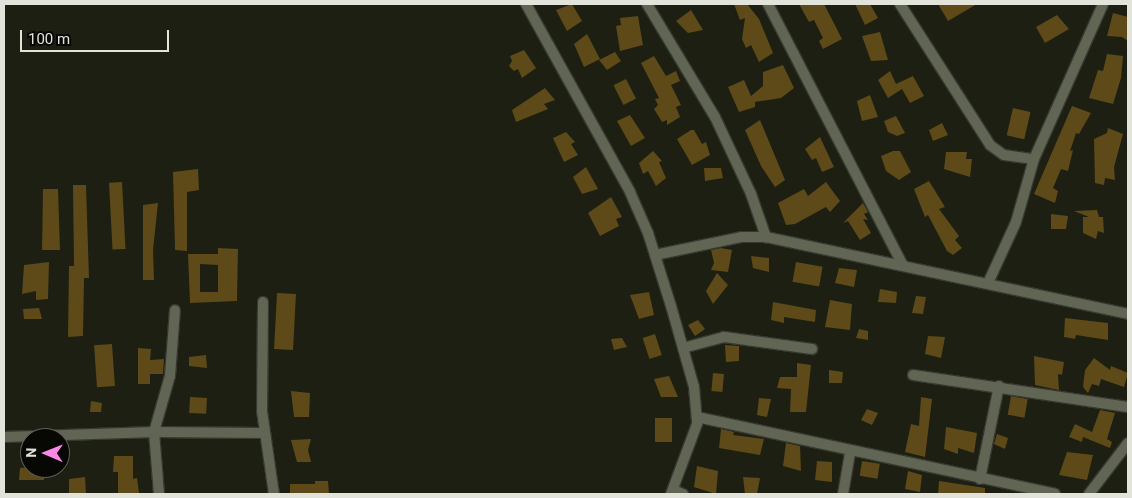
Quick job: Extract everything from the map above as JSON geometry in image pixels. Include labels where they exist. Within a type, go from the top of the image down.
[{"type":"street","points":[[526,4],[630,192],[655,255],[694,387],[697,418],[694,437],[672,492],[683,494]]},
{"type":"street","points":[[647,4],[715,117],[750,194],[766,237]]},
{"type":"street","points":[[768,4],[903,265]]},
{"type":"street","points":[[900,4],[990,145],[1004,156],[1034,159]]},
{"type":"street","points":[[988,284],[1016,222],[1034,159],[1104,4]]},
{"type":"street","points":[[655,255],[742,237],[766,237],[1128,314]]},
{"type":"street","points":[[263,302],[263,433],[274,494]]},
{"type":"street","points":[[159,494],[154,432],[170,376],[175,310]]},
{"type":"street","points":[[683,348],[724,337],[812,349]]},
{"type":"street","points":[[913,375],[999,386],[1128,407]]},
{"type":"street","points":[[980,479],[999,386]]},
{"type":"street","points":[[697,418],[850,453],[1055,494]]},
{"type":"street","points":[[4,437],[154,432],[263,433]]},
{"type":"street","points":[[1089,494],[1127,447]]},
{"type":"street","points":[[843,494],[850,453]]},
{"type":"building","points":[[572,4],[582,21],[567,31],[556,10]]},
{"type":"building","points":[[734,4],[747,4],[759,19],[773,53],[759,62],[751,45],[746,48],[742,39],[745,18],[740,20]]},
{"type":"building","points":[[799,4],[824,4],[842,39],[823,49],[819,41],[823,38],[814,20],[809,22]]},
{"type":"building","points":[[855,4],[870,4],[878,18],[865,25]]},
{"type":"building","points":[[938,4],[977,4],[948,21]]},
{"type":"building","points":[[691,10],[703,30],[688,33],[676,21]]},
{"type":"building","points":[[1113,13],[1128,17],[1128,41],[1122,37],[1107,36]]},
{"type":"building","points":[[1057,15],[1069,29],[1045,43],[1036,27]]},
{"type":"building","points":[[638,16],[643,45],[620,51],[616,26],[621,25],[620,18]]},
{"type":"building","points":[[880,32],[888,60],[871,61],[862,36]]},
{"type":"building","points":[[587,34],[600,59],[584,67],[574,44]]},
{"type":"building","points":[[524,50],[536,68],[522,78],[518,69],[514,71],[509,66],[512,61],[510,56]]},
{"type":"building","points":[[615,52],[621,61],[607,70],[599,60]]},
{"type":"building","points":[[1107,54],[1123,56],[1121,78],[1113,104],[1089,98],[1098,70],[1103,71]]},
{"type":"building","points":[[654,56],[666,76],[676,71],[680,81],[671,85],[681,105],[676,107],[680,117],[667,125],[667,120],[662,122],[654,109],[658,105],[655,99],[659,98],[641,63]]},
{"type":"building","points":[[783,65],[794,88],[781,98],[755,102],[755,107],[739,112],[728,87],[744,80],[751,96],[763,86],[763,72]]},
{"type":"building","points":[[890,71],[896,84],[913,76],[924,96],[910,103],[902,89],[888,98],[878,80]]},
{"type":"building","points":[[626,79],[636,99],[624,105],[614,85]]},
{"type":"building","points":[[545,88],[555,100],[544,104],[548,109],[516,122],[512,110]]},
{"type":"building","points":[[870,95],[878,117],[862,121],[857,101]]},
{"type":"building","points":[[1072,106],[1091,113],[1079,134],[1076,133],[1070,151],[1073,150],[1068,171],[1061,169],[1053,188],[1058,191],[1055,203],[1034,194]]},
{"type":"building","points":[[1013,108],[1031,112],[1024,139],[1007,135]]},
{"type":"building","points":[[630,115],[645,138],[631,146],[617,121]]},
{"type":"building","points":[[896,116],[905,133],[897,136],[888,132],[884,121]]},
{"type":"building","points":[[760,120],[785,180],[775,187],[761,166],[745,130]]},
{"type":"building","points":[[942,123],[948,135],[933,141],[929,130]]},
{"type":"building","points":[[1108,128],[1123,134],[1114,167],[1115,180],[1105,178],[1104,185],[1095,183],[1094,139],[1107,133]]},
{"type":"building","points":[[694,130],[702,144],[706,142],[710,155],[692,165],[677,139]]},
{"type":"building","points":[[566,132],[575,142],[571,144],[578,155],[564,162],[553,138]]},
{"type":"building","points":[[820,137],[834,167],[822,172],[816,158],[812,160],[805,149]]},
{"type":"building","points":[[653,151],[662,161],[659,162],[666,178],[656,186],[648,171],[643,174],[639,163]]},
{"type":"building","points":[[893,151],[900,151],[911,172],[899,180],[886,171],[881,156]]},
{"type":"building","points":[[946,152],[967,152],[966,159],[972,159],[970,177],[944,169]]},
{"type":"building","points":[[586,167],[598,189],[582,194],[573,177]]},
{"type":"building","points":[[704,168],[721,168],[723,178],[705,181]]},
{"type":"building","points":[[198,169],[199,190],[187,192],[187,251],[175,250],[173,172]]},
{"type":"building","points":[[929,181],[945,207],[939,209],[959,236],[955,240],[962,248],[953,255],[947,251],[928,215],[925,217],[914,189]]},
{"type":"building","points":[[122,182],[126,249],[113,250],[109,183]]},
{"type":"building","points":[[826,182],[840,201],[830,212],[826,207],[795,224],[786,225],[778,203],[804,189],[808,196]]},
{"type":"building","points":[[73,185],[86,185],[89,278],[84,278],[83,336],[68,337],[69,266],[74,266]]},
{"type":"building","points":[[43,189],[58,189],[60,250],[42,250]]},
{"type":"building","points":[[611,197],[622,217],[616,219],[619,226],[600,236],[588,213]]},
{"type":"building","points":[[158,203],[153,250],[154,280],[143,280],[143,205]]},
{"type":"building","points":[[863,203],[868,212],[864,214],[868,220],[863,219],[871,233],[860,240],[848,221],[843,223]]},
{"type":"building","points":[[1097,210],[1099,217],[1103,217],[1104,233],[1098,231],[1096,239],[1083,233],[1083,217],[1089,217],[1074,211]]},
{"type":"building","points":[[1051,214],[1068,216],[1066,229],[1051,229]]},
{"type":"building","points":[[218,248],[238,249],[237,301],[190,303],[188,254],[218,254]],"holes":[[[200,264],[218,265],[218,292],[200,292]]]},
{"type":"building","points":[[721,248],[732,250],[728,272],[711,270],[714,263],[711,250]]},
{"type":"building","points":[[751,256],[769,258],[769,272],[753,268]]},
{"type":"building","points":[[49,262],[48,299],[36,300],[36,291],[22,294],[24,265]]},
{"type":"building","points":[[796,262],[823,267],[819,286],[793,282]]},
{"type":"building","points":[[839,268],[857,270],[854,287],[835,283]]},
{"type":"building","points":[[717,273],[728,285],[713,304],[706,291]]},
{"type":"building","points":[[880,289],[897,292],[896,303],[878,302]]},
{"type":"building","points":[[649,292],[654,315],[639,319],[630,295]]},
{"type":"building","points":[[277,293],[296,294],[293,350],[274,349]]},
{"type":"building","points":[[916,296],[926,297],[923,314],[912,313]]},
{"type":"building","points":[[830,300],[852,304],[850,330],[825,327]]},
{"type":"building","points":[[773,302],[816,310],[815,322],[784,317],[784,323],[771,320]]},
{"type":"building","points":[[39,308],[42,319],[24,319],[23,309]]},
{"type":"building","points":[[1065,318],[1108,323],[1108,340],[1076,335],[1075,339],[1064,337]]},
{"type":"building","points":[[698,320],[705,329],[695,336],[688,325]]},
{"type":"building","points":[[859,329],[868,331],[868,340],[856,338]]},
{"type":"building","points":[[655,334],[662,355],[649,359],[643,338]]},
{"type":"building","points":[[928,336],[945,337],[941,358],[925,354]]},
{"type":"building","points":[[622,338],[627,347],[614,350],[611,339]]},
{"type":"building","points":[[112,344],[115,386],[97,387],[94,345]]},
{"type":"building","points":[[725,345],[739,346],[739,361],[726,362]]},
{"type":"building","points":[[138,348],[151,349],[150,360],[164,359],[163,374],[150,374],[150,384],[138,384]]},
{"type":"building","points":[[206,355],[207,368],[189,366],[189,357]]},
{"type":"building","points":[[1034,356],[1064,362],[1062,375],[1058,374],[1059,390],[1035,385]]},
{"type":"building","points":[[1094,358],[1110,370],[1111,366],[1128,373],[1124,387],[1101,379],[1099,386],[1092,384],[1088,393],[1083,387],[1085,370]]},
{"type":"building","points":[[797,363],[811,365],[806,412],[790,412],[791,389],[777,388],[780,377],[797,377]]},
{"type":"building","points":[[829,370],[843,372],[842,383],[829,383]]},
{"type":"building","points":[[713,373],[724,374],[722,392],[711,391]]},
{"type":"building","points":[[669,376],[678,397],[661,397],[654,379]]},
{"type":"building","points":[[291,391],[310,393],[309,417],[294,417]]},
{"type":"building","points":[[1011,396],[1028,399],[1024,418],[1008,415]]},
{"type":"building","points":[[190,397],[207,398],[206,414],[189,413]]},
{"type":"building","points":[[921,397],[932,399],[925,457],[905,452],[911,424],[919,426]]},
{"type":"building","points":[[759,398],[771,399],[767,417],[757,415]]},
{"type":"building","points":[[91,401],[102,403],[101,412],[90,412]]},
{"type":"building","points":[[867,409],[878,413],[872,425],[861,420]]},
{"type":"building","points":[[1100,410],[1115,413],[1107,439],[1112,442],[1110,448],[1083,437],[1082,442],[1069,437],[1075,424],[1092,432]]},
{"type":"building","points":[[655,418],[672,418],[672,442],[655,442]]},
{"type":"building","points":[[946,427],[977,433],[974,453],[958,448],[958,454],[944,449]]},
{"type":"building","points":[[721,429],[734,432],[733,435],[764,439],[760,455],[719,448]]},
{"type":"building","points":[[997,434],[1008,438],[1005,449],[994,444]]},
{"type":"building","points":[[311,439],[308,450],[311,462],[297,462],[291,440]]},
{"type":"building","points":[[786,443],[800,446],[801,471],[783,466]]},
{"type":"building","points":[[1067,452],[1093,455],[1087,480],[1059,475]]},
{"type":"building","points":[[114,456],[133,456],[133,479],[137,478],[139,493],[118,494],[118,472],[113,472]]},
{"type":"building","points":[[817,461],[832,462],[832,482],[815,480]]},
{"type":"building","points":[[862,461],[880,464],[877,479],[860,476]]},
{"type":"building","points":[[697,466],[718,471],[716,494],[694,487]]},
{"type":"building","points":[[20,468],[20,478],[44,478],[44,480],[19,480]]},
{"type":"building","points":[[908,471],[922,475],[920,492],[905,489]]},
{"type":"building","points":[[85,477],[86,494],[69,494],[69,479]]},
{"type":"building","points":[[743,477],[760,478],[757,494],[745,494]]},
{"type":"building","points":[[315,481],[328,481],[329,494],[290,494],[290,484],[315,484]]},
{"type":"building","points":[[939,481],[985,488],[985,494],[938,494]]}]
